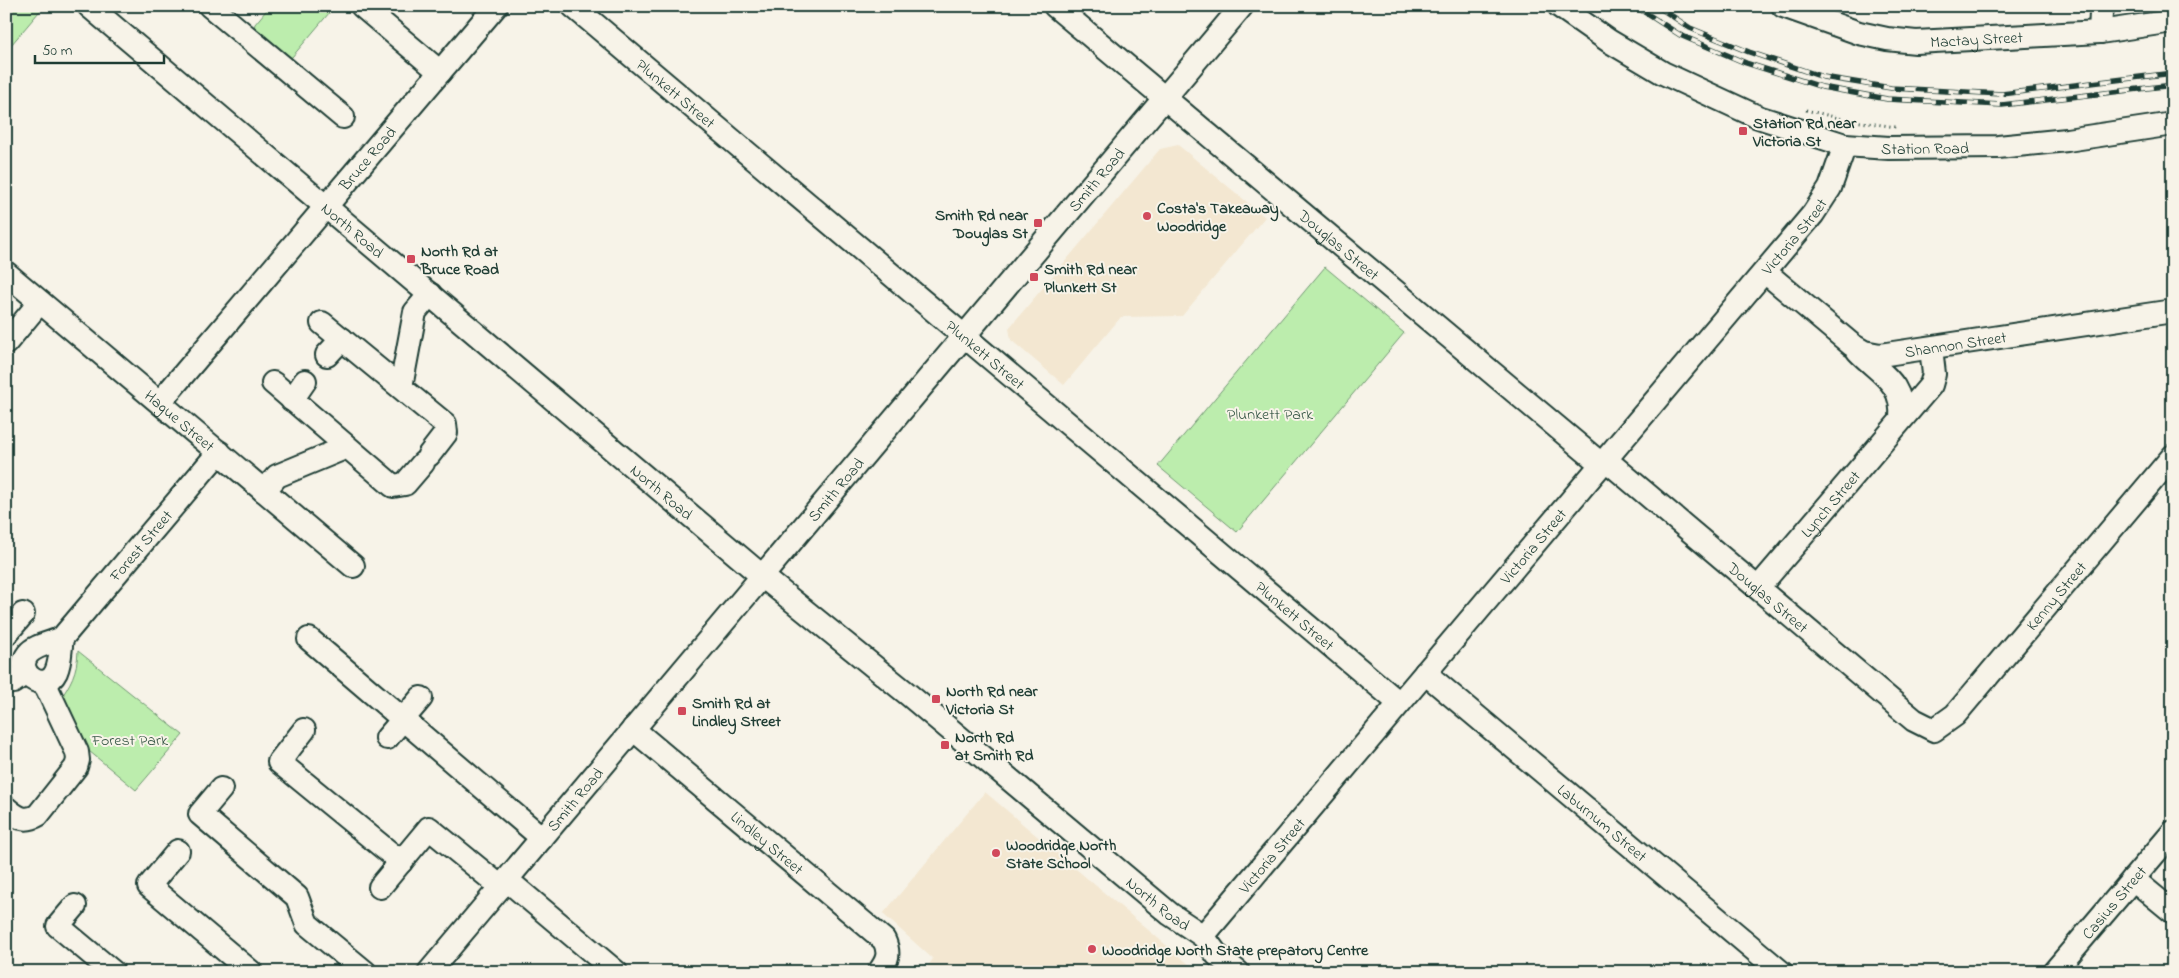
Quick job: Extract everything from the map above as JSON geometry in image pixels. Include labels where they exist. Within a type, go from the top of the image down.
[{"type":"street","name":"North Road","points":[[89,6],[113,14],[327,206],[430,294],[762,576],[909,695],[1170,914],[1203,936],[1217,955],[1238,972]]},
{"type":"street","points":[[210,6],[343,117]]},
{"type":"street","points":[[362,6],[440,72]]},
{"type":"street","name":"Bruce Road","points":[[160,402],[496,6]]},
{"type":"street","name":"Plunkett Street","points":[[573,6],[1399,703]]},
{"type":"street","name":"Douglas Street","points":[[1055,6],[1603,462],[1758,588],[1914,720],[1934,730]]},
{"type":"street","name":"Smith Road","points":[[429,972],[1242,6]]},
{"type":"street","name":"Station Road","points":[[1559,6],[1663,74],[1758,117],[1845,145],[1888,148],[1998,146],[2067,140],[2173,124]]},
{"type":"street","name":"Mactay Street","points":[[1783,6],[1817,11],[1860,33],[1886,39],[1916,42],[2100,32],[2173,21]]},
{"type":"street","points":[[2100,32],[2101,12],[2104,6]]},
{"type":"street","name":"Victoria Street","points":[[1203,936],[1813,214],[1830,188],[1845,145]]},
{"type":"street","name":"Shannon Street","points":[[1765,272],[1852,345],[1864,352],[1880,355],[2173,311]]},
{"type":"street","name":"Hague Street","points":[[6,273],[353,566]]},
{"type":"street","points":[[400,387],[415,312],[430,294]]},
{"type":"street","points":[[6,343],[40,302]]},
{"type":"street","points":[[273,383],[393,486],[405,484],[426,459],[446,434],[446,424],[400,387],[335,347],[322,323]]},
{"type":"street","name":"Lynch Street","points":[[1758,588],[1956,354],[1978,341]]},
{"type":"street","points":[[1852,345],[1896,387],[1903,417]]},
{"type":"street","points":[[1923,349],[1934,374],[1929,387]]},
{"type":"street","name":"Lynch Street","points":[[1903,417],[1918,385],[1923,349]]},
{"type":"street","points":[[292,400],[305,382]]},
{"type":"street","points":[[264,491],[277,476],[347,447]]},
{"type":"street","name":"Forest Street","points":[[62,638],[219,452]]},
{"type":"street","name":"Kenny Street","points":[[1934,730],[1955,715],[2173,456]]},
{"type":"street","points":[[6,634],[23,614]]},
{"type":"street","points":[[6,683],[35,678],[50,680],[56,674],[60,662],[62,638],[38,646],[29,653],[23,662],[35,678],[77,752],[78,760],[70,776],[38,815],[28,819],[21,819],[6,808]]},
{"type":"street","points":[[309,639],[404,718],[542,838]]},
{"type":"street","name":"Laburnum Street","points":[[1425,673],[1781,972]]},
{"type":"street","points":[[387,738],[421,698]]},
{"type":"street","name":"Lindley Street","points":[[633,729],[884,940],[888,951],[883,967]]},
{"type":"street","points":[[304,730],[278,762],[401,862]]},
{"type":"street","points":[[221,790],[200,814],[297,897],[307,924],[364,972]]},
{"type":"street","points":[[380,887],[429,828],[616,972]]},
{"type":"street","name":"Casius Street","points":[[2054,972],[2173,832]]},
{"type":"street","points":[[178,851],[149,886],[251,972]]},
{"type":"street","points":[[2133,879],[2173,912]]},
{"type":"street","points":[[75,906],[58,926],[113,972]]},
{"type":"path","points":[[1799,108],[1847,120],[1898,127]]},
{"type":"shaded area","points":[[1178,145],[1265,217],[1182,316],[1121,317],[1064,385],[1011,340],[1009,328],[1160,149]]},
{"type":"shaded area","name":"Woodridge North State School","points":[[985,792],[1198,972],[923,972],[933,959],[883,914]]},
{"type":"green space","points":[[6,6],[44,6],[6,51]]},
{"type":"green space","points":[[270,6],[335,6],[292,57],[288,59],[253,31],[255,24]]},
{"type":"green space","name":"Plunkett Park","points":[[1325,267],[1404,333],[1237,532],[1158,466]]},
{"type":"green space","name":"Forest Park","points":[[78,651],[183,735],[136,790],[89,751],[59,701],[73,678]]},
{"type":"railway","points":[[1635,6],[1680,35],[1746,63],[1822,87],[1887,99],[2002,105],[2173,85]]},
{"type":"railway","points":[[1657,6],[1690,28],[1749,52],[1823,77],[1891,88],[2002,94],[2173,73]]},
{"type":"place","name":"Station Rd near Victoria St","points":[[1743,131]]},
{"type":"place","name":"Costa's Takeaway Woodridge","points":[[1147,216]]},
{"type":"place","name":"Smith Rd near Douglas St","points":[[1038,223]]},
{"type":"place","name":"North Rd at Bruce Road","points":[[411,259]]},
{"type":"place","name":"Smith Rd near Plunkett St","points":[[1034,277]]},
{"type":"place","name":"North Rd near Victoria St","points":[[936,699]]},
{"type":"place","name":"Smith Rd at Lindley Street","points":[[682,711]]},
{"type":"place","name":"North Rd at Smith Rd","points":[[945,745]]},
{"type":"place","name":"Woodridge North State School","points":[[996,853]]},
{"type":"place","name":"Woodridge North State prepatory Centre","points":[[1092,949]]}]
